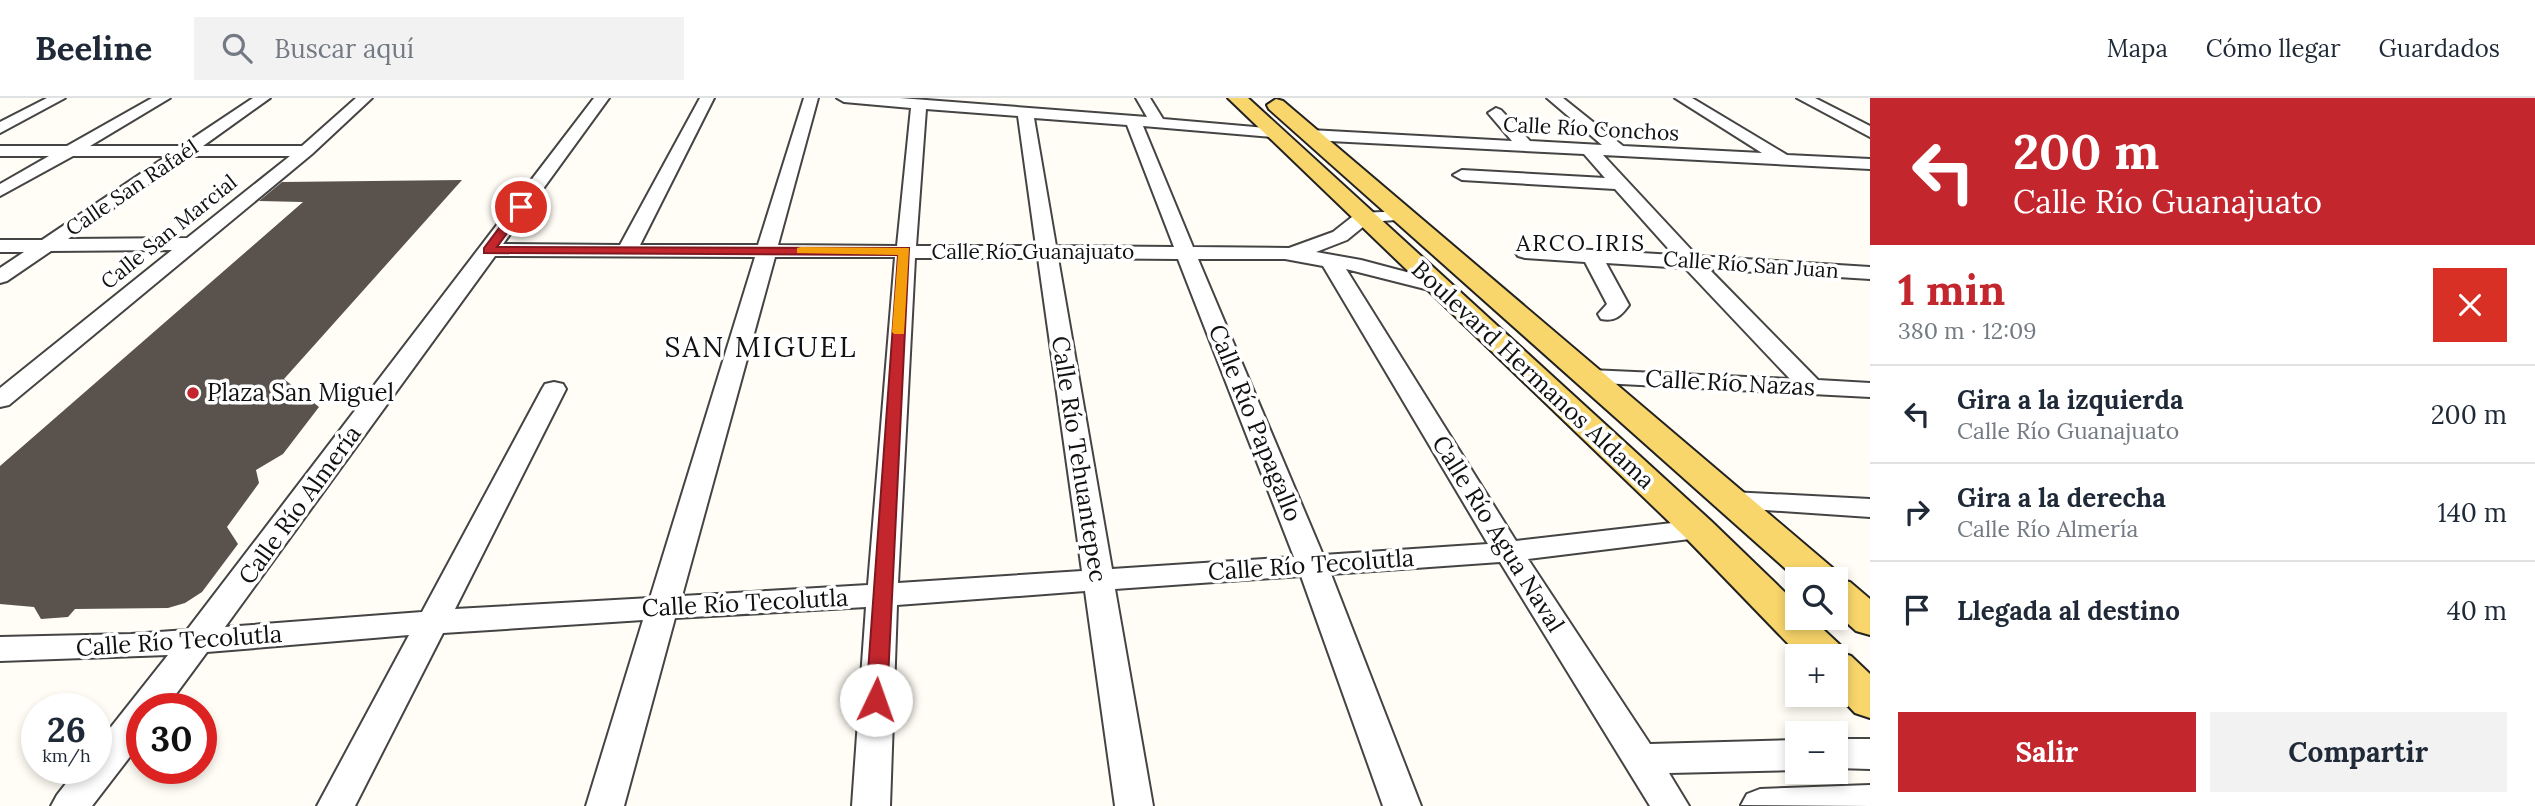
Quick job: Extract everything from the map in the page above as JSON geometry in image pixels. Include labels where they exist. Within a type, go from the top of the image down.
[{"type":"main road","name":"Boulevard Hermanos Aldama","points":[[1237,98],[1698,529],[1813,644]]},
{"type":"main road","name":"Boulevard Hermanos Aldama","points":[[1268,98],[1807,567]]},
{"type":"main road","points":[[1848,602],[1870,621]]},
{"type":"main road","points":[[1848,679],[1870,701]]},
{"type":"street","points":[[0,128],[58,98]]},
{"type":"street","points":[[0,191],[163,98]]},
{"type":"street","name":"Calle San Rafaél","points":[[0,277],[263,98]]},
{"type":"street","name":"Calle San Marcial","points":[[0,400],[11,382],[306,151],[365,98]]},
{"type":"street","name":"Calle Río Almería","points":[[158,693],[603,98]]},
{"type":"street","points":[[626,250],[706,98]]},
{"type":"street","points":[[605,806],[811,98]]},
{"type":"street","points":[[844,98],[1010,107],[1133,121],[1273,132]]},
{"type":"street","points":[[1143,98],[1157,123]]},
{"type":"street","points":[[1554,98],[1619,151]]},
{"type":"street","points":[[1682,98],[1785,160]]},
{"type":"street","points":[[1804,98],[1870,132]]},
{"type":"street","points":[[871,806],[881,595],[904,251],[919,104]]},
{"type":"street","name":"Calle Río Tehuantepec","points":[[1010,107],[1045,252],[1100,579],[1134,806]]},
{"type":"street","points":[[1496,113],[1525,146]]},
{"type":"street","name":"Calle Río Papagallo","points":[[1133,121],[1312,565],[1402,806]]},
{"type":"street","name":"Calle Río Conchos","points":[[1310,135],[1870,164]]},
{"type":"street","points":[[1589,150],[1690,261],[1810,386]]},
{"type":"street","points":[[0,151],[306,151]]},
{"type":"street","points":[[1462,174],[1621,184]]},
{"type":"street","points":[[1364,218],[1402,215]]},
{"type":"street","name":"Calle Río Guanajuato","points":[[1285,254],[1318,246],[1340,236],[1364,218]]},
{"type":"street","points":[[0,246],[189,244]]},
{"type":"street","name":"Calle Río Guanajuato","points":[[488,250],[1285,254],[1330,260],[1437,286]]},
{"type":"street","name":"Calle Río San Juan","points":[[1525,252],[1870,273]]},
{"type":"street","points":[[1591,255],[1618,304],[1609,314]]},
{"type":"street","name":"Calle Río Agua Naval","points":[[1330,260],[1508,552],[1670,806]]},
{"type":"street","points":[[1847,271],[1870,292]]},
{"type":"street","name":"Calle Río Nazas","points":[[1590,377],[1870,390]]},
{"type":"street","points":[[336,806],[554,389]]},
{"type":"street","points":[[1731,501],[1870,508]]},
{"type":"street","name":"Calle Río Tecolutla","points":[[0,649],[199,641],[433,622],[881,595],[1508,552],[1698,529]]},
{"type":"street","points":[[70,806],[126,735]]},
{"type":"street","points":[[1848,754],[1870,754]]},
{"type":"street","points":[[1640,759],[1785,755]]},
{"type":"street","points":[[1760,805],[1870,801]]},
{"type":"building","name":"Plaza San Miguel","points":[[462,180],[284,379],[319,407],[283,454],[256,470],[259,483],[227,527],[238,544],[202,592],[185,603],[168,608],[75,609],[68,617],[41,619],[34,607],[0,604],[0,466],[303,202],[259,201],[282,182]]},
{"type":"slow traffic","points":[[801,250],[904,251],[899,332]]},
{"type":"place","name":"Plaza San Miguel","points":[[193,393]]},
{"type":"district","name":"ARCO IRIS","points":[[1581,243]]},
{"type":"district","name":"SAN MIGUEL","points":[[761,347]]},
{"type":"route","points":[[521,207],[488,250],[904,251],[876,700]]}]
